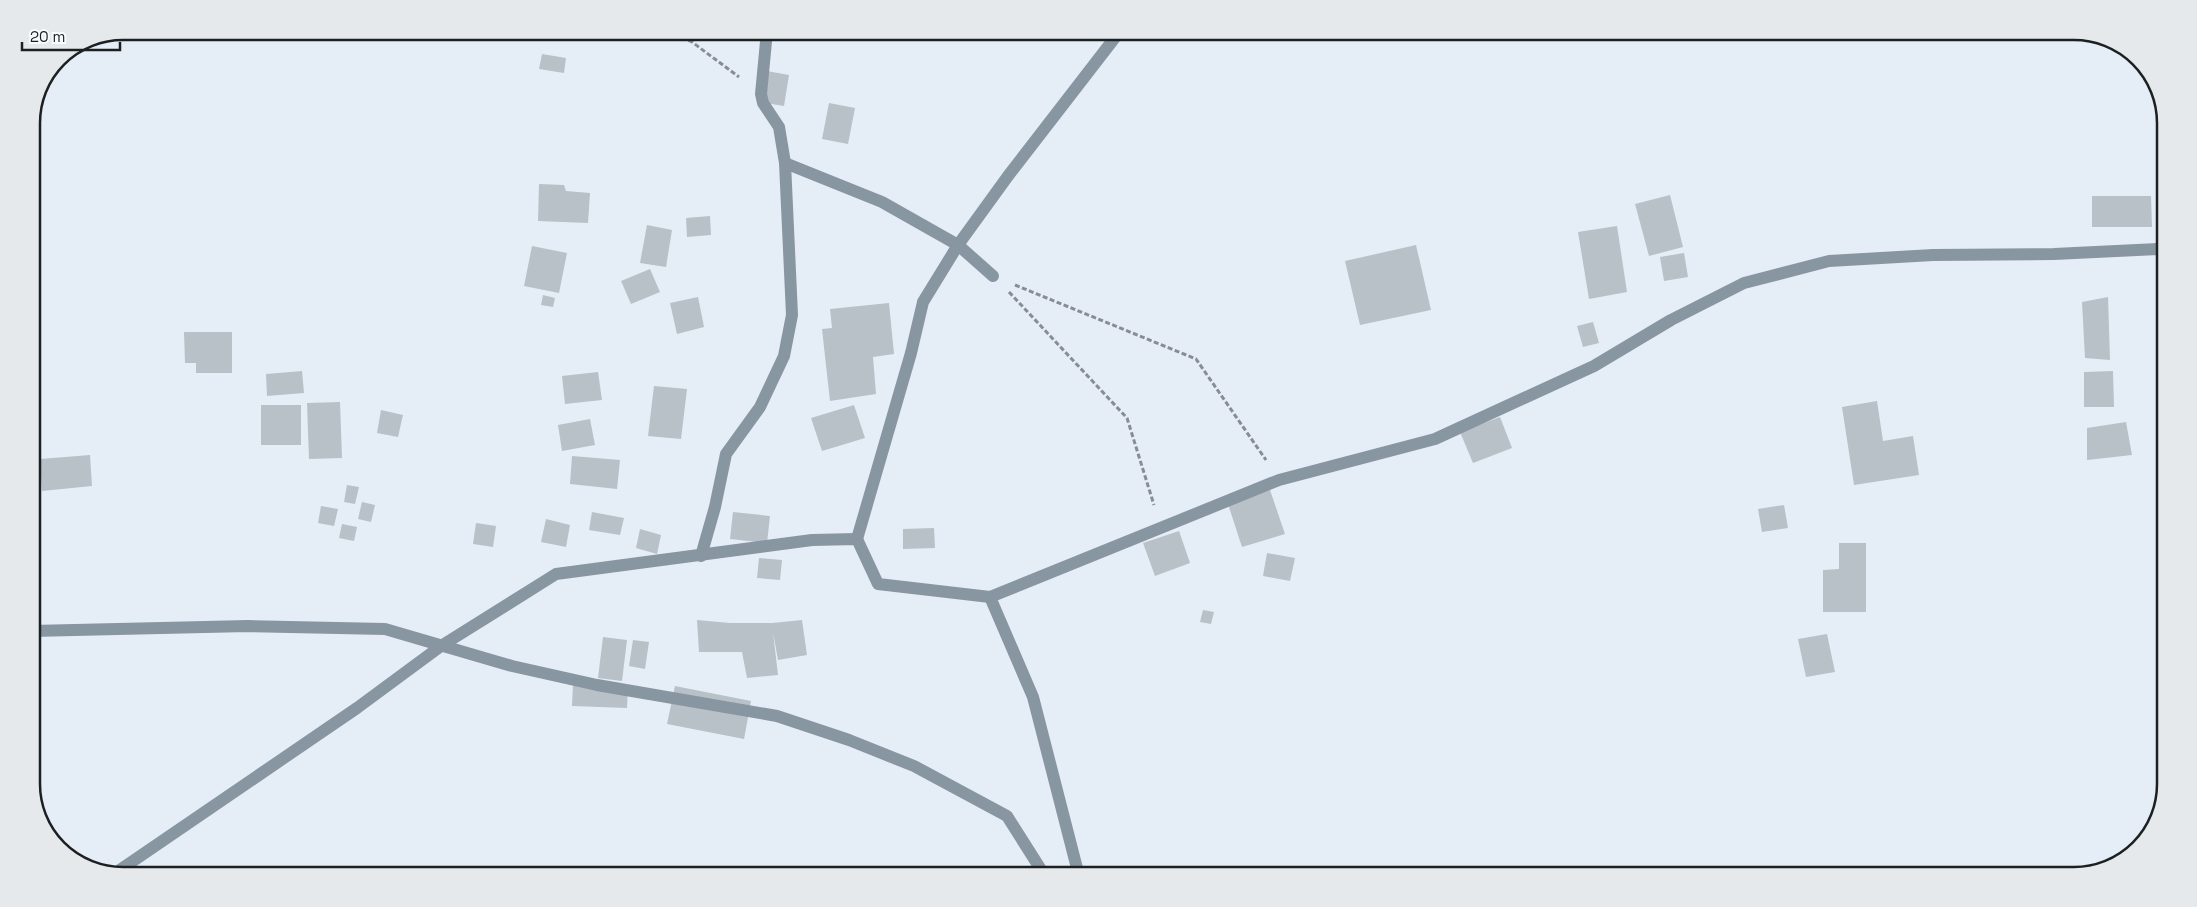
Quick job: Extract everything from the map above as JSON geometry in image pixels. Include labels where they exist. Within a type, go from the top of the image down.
[{"type":"street","points":[[701,556],[715,507],[726,454],[760,408],[784,356],[792,315],[785,163],[779,127],[763,103],[761,94],[766,40]]},
{"type":"street","points":[[1113,40],[1008,176],[958,245],[923,302],[857,539],[878,584],[990,597],[1279,480],[1435,439],[1594,366],[1671,320],[1744,283],[1829,261],[1933,255],[2054,254],[2157,249]]},
{"type":"street","points":[[785,163],[882,202],[958,245],[993,276]]},
{"type":"street","points":[[124,867],[356,708],[441,646],[556,574],[812,540],[857,539]]},
{"type":"street","points":[[990,597],[1033,697],[1077,867]]},
{"type":"street","points":[[40,631],[248,626],[385,630],[512,666],[597,684],[778,716],[849,740],[914,766],[1007,816],[1039,867]]},
{"type":"path","points":[[688,40],[761,94]]},
{"type":"path","points":[[993,276],[1196,359],[1279,480]]},
{"type":"path","points":[[993,276],[1127,418],[1162,527]]},
{"type":"building","points":[[542,54],[566,58],[564,73],[539,69]]},
{"type":"building","points":[[767,71],[789,75],[784,106],[765,103]]},
{"type":"building","points":[[829,103],[855,108],[848,144],[822,139]]},
{"type":"building","points":[[539,184],[564,185],[566,191],[590,193],[588,223],[538,221]]},
{"type":"building","points":[[1670,195],[1683,247],[1649,256],[1635,204]]},
{"type":"building","points":[[2092,196],[2151,196],[2152,227],[2092,227]]},
{"type":"building","points":[[710,216],[711,235],[687,237],[686,218]]},
{"type":"building","points":[[647,225],[672,230],[666,267],[640,263]]},
{"type":"building","points":[[1617,226],[1627,292],[1589,299],[1578,232]]},
{"type":"building","points":[[1416,245],[1431,310],[1360,325],[1345,261]]},
{"type":"building","points":[[532,246],[567,253],[559,293],[524,286]]},
{"type":"building","points":[[1684,253],[1688,277],[1664,281],[1660,257]]},
{"type":"building","points":[[650,269],[660,292],[631,304],[621,281]]},
{"type":"building","points":[[543,295],[555,298],[553,307],[541,305]]},
{"type":"building","points":[[698,297],[704,327],[677,334],[670,303]]},
{"type":"building","points":[[2108,297],[2110,360],[2085,358],[2082,302]]},
{"type":"building","points":[[889,303],[894,354],[873,357],[876,394],[830,401],[822,329],[832,328],[830,309]]},
{"type":"building","points":[[1593,322],[1599,343],[1583,347],[1577,326]]},
{"type":"building","points":[[184,332],[232,332],[232,373],[196,373],[196,363],[185,363]]},
{"type":"building","points":[[302,371],[304,393],[267,396],[266,374]]},
{"type":"building","points":[[2113,371],[2114,407],[2084,407],[2084,372]]},
{"type":"building","points":[[598,372],[602,400],[565,404],[562,376]]},
{"type":"building","points":[[654,386],[687,389],[681,439],[648,436]]},
{"type":"building","points":[[1877,401],[1883,441],[1913,436],[1919,475],[1854,485],[1842,407]]},
{"type":"building","points":[[340,402],[342,458],[309,459],[307,403]]},
{"type":"building","points":[[261,405],[301,405],[301,445],[261,445]]},
{"type":"building","points":[[854,405],[865,438],[822,451],[811,418]]},
{"type":"building","points":[[381,410],[403,415],[398,437],[377,433]]},
{"type":"building","points":[[1500,417],[1512,448],[1473,463],[1460,432]]},
{"type":"building","points":[[590,419],[595,445],[562,451],[558,425]]},
{"type":"building","points":[[2126,422],[2132,455],[2087,460],[2087,428]]},
{"type":"building","points":[[90,455],[92,486],[42,491],[40,459]]},
{"type":"building","points":[[572,456],[620,460],[617,489],[570,484]]},
{"type":"building","points":[[347,485],[359,487],[355,504],[344,502]]},
{"type":"building","points":[[1270,490],[1285,534],[1242,547],[1228,504]]},
{"type":"building","points":[[362,502],[375,505],[371,522],[358,519]]},
{"type":"building","points":[[1784,505],[1788,528],[1762,532],[1758,509]]},
{"type":"building","points":[[321,506],[338,509],[334,526],[318,523]]},
{"type":"building","points":[[592,512],[624,518],[620,535],[589,530]]},
{"type":"building","points":[[733,512],[770,516],[767,543],[730,539]]},
{"type":"building","points":[[546,519],[570,525],[566,547],[541,542]]},
{"type":"building","points":[[476,523],[496,526],[493,547],[473,544]]},
{"type":"building","points":[[342,524],[357,527],[354,541],[339,538]]},
{"type":"building","points":[[934,528],[935,548],[903,549],[903,529]]},
{"type":"building","points":[[640,529],[661,535],[657,554],[636,548]]},
{"type":"building","points":[[1179,531],[1190,563],[1155,576],[1143,543]]},
{"type":"building","points":[[1839,543],[1866,543],[1866,612],[1823,612],[1823,570],[1839,569]]},
{"type":"building","points":[[1267,553],[1295,558],[1290,581],[1263,576]]},
{"type":"building","points":[[759,558],[782,560],[780,580],[757,578]]},
{"type":"building","points":[[1203,610],[1214,612],[1211,624],[1200,622]]},
{"type":"building","points":[[697,620],[730,623],[772,623],[802,620],[807,655],[778,660],[773,632],[778,675],[747,678],[742,652],[699,652]]},
{"type":"building","points":[[1827,634],[1835,672],[1806,677],[1798,639]]},
{"type":"building","points":[[603,637],[627,640],[622,681],[598,678]]},
{"type":"building","points":[[633,640],[649,642],[645,669],[629,666]]},
{"type":"building","points":[[573,684],[628,687],[627,708],[572,706]]},
{"type":"building","points":[[675,686],[751,701],[744,739],[667,724]]}]
